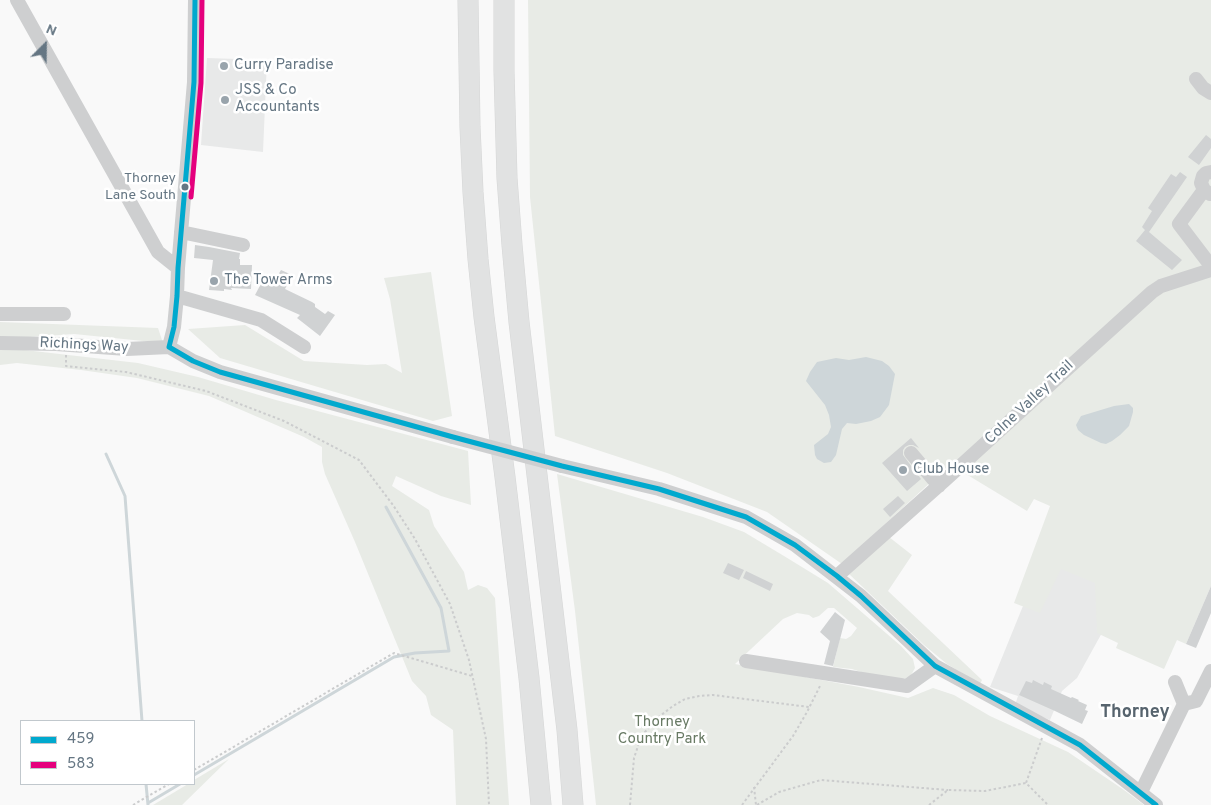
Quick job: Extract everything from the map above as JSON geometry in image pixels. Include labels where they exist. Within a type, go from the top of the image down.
[{"type":"highway","points":[[468,0],[472,192],[478,259],[488,353],[527,658],[541,805]]},
{"type":"highway","points":[[504,0],[507,168],[512,245],[520,332],[567,730],[572,805]]},
{"type":"street","points":[[18,0],[158,252],[178,268]]},
{"type":"street","points":[[196,0],[194,82],[177,296],[174,327],[169,347],[193,361],[220,372],[562,466],[659,489],[746,517],[795,545],[838,575],[936,666],[1080,745],[1156,805]]},
{"type":"street","points":[[1196,79],[1203,88],[1211,93]]},
{"type":"street","points":[[1211,172],[1206,174],[1201,183],[1207,192],[1179,224],[1211,266]]},
{"type":"street","points":[[181,232],[243,245]]},
{"type":"street","name":"Colne Valley Trail","points":[[838,575],[939,486],[1152,292],[1161,286],[1211,270]]},
{"type":"street","points":[[177,296],[260,320],[304,347]]},
{"type":"street","name":"Richings Way","points":[[0,314],[64,314]]},
{"type":"street","name":"Richings Way","points":[[0,343],[66,344],[128,349],[169,347]]},
{"type":"street","points":[[911,454],[939,486]]},
{"type":"street","points":[[746,660],[907,686],[936,666]]},
{"type":"street","points":[[1184,704],[1196,702],[1211,671]]},
{"type":"street","points":[[1141,792],[1184,704],[1175,682]]},
{"type":"path","points":[[66,344],[66,366],[126,372],[206,391],[284,421],[359,460],[393,505],[415,539],[450,604],[469,660],[486,739],[489,805]]},
{"type":"path","points":[[195,769],[394,653],[472,676]]},
{"type":"path","points":[[742,805],[793,736],[810,707],[823,679]]},
{"type":"path","points":[[630,805],[634,758],[638,746],[645,732],[672,706],[685,699],[713,695],[810,707]]},
{"type":"path","points":[[1026,782],[1047,727]]},
{"type":"path","points":[[754,787],[757,805],[780,792],[821,780],[985,791],[1026,782]]},
{"type":"path","points":[[1026,782],[1048,805]]},
{"type":"path","points":[[133,805],[167,785]]},
{"type":"path","points":[[929,805],[948,790]]},
{"type":"shaded area","points":[[207,58],[267,60],[263,152],[201,145]]},
{"type":"shaded area","points":[[866,357],[882,361],[895,374],[889,405],[880,417],[871,421],[856,424],[847,423],[842,429],[836,455],[831,462],[824,463],[817,459],[814,445],[828,434],[831,427],[829,415],[825,405],[806,381],[817,362],[836,358],[849,360]]},
{"type":"shaded area","points":[[1129,404],[1133,408],[1133,412],[1129,426],[1112,441],[1106,444],[1101,443],[1078,430],[1076,425],[1081,416],[1114,406]]},
{"type":"shaded area","points":[[1060,515],[1094,529],[1103,631],[1077,678],[1062,691],[1050,720],[1016,706],[1018,696],[990,687]]},
{"type":"green space","points":[[528,0],[1211,0],[1211,586],[1186,644],[1177,640],[1164,669],[1116,648],[1118,643],[1097,633],[1095,583],[1061,569],[1040,613],[1014,603],[1050,506],[1034,499],[1027,511],[961,471],[948,466],[842,564],[767,512],[667,473],[555,436],[530,197]]},
{"type":"green space","points":[[431,272],[452,416],[433,421],[220,358],[188,329],[245,325],[304,361],[367,365],[386,364],[402,373],[390,299],[384,278]]},
{"type":"green space","points":[[0,322],[158,328],[163,343],[74,334],[0,339]]},
{"type":"green space","points":[[0,349],[16,349],[138,363],[198,377],[276,400],[468,451],[471,505],[441,496],[396,476],[392,486],[429,510],[434,526],[464,572],[468,590],[478,585],[487,588],[495,598],[509,805],[456,805],[453,730],[431,715],[426,696],[412,681],[325,474],[322,462],[322,447],[304,437],[209,396],[137,378],[17,363],[0,365]]},
{"type":"green space","name":"Thorney Country Park","points":[[557,474],[703,517],[744,532],[828,583],[901,646],[913,659],[915,668],[910,677],[882,679],[852,669],[833,667],[840,638],[846,639],[857,628],[834,608],[828,608],[819,616],[813,618],[809,615],[797,613],[783,619],[735,664],[908,698],[933,688],[954,695],[990,716],[1068,752],[1144,805],[596,805],[575,611]]},
{"type":"green space","points":[[889,537],[912,555],[888,591],[982,680],[980,684],[947,664],[924,645],[849,574]]},
{"type":"green space","points":[[229,759],[182,805],[153,805],[186,785],[195,785],[195,779]]},
{"type":"building","points":[[1206,135],[1211,139],[1211,148],[1199,165],[1188,157]]},
{"type":"building","points":[[1180,172],[1187,177],[1149,232],[1182,260],[1172,270],[1136,241],[1145,230],[1142,227],[1152,211],[1148,208],[1171,174],[1176,177]]},
{"type":"building","points":[[195,245],[240,253],[240,265],[252,265],[251,289],[209,290],[213,260],[194,258]]},
{"type":"building","points":[[281,270],[292,275],[285,289],[312,302],[315,304],[315,307],[325,314],[328,311],[335,315],[320,336],[297,318],[300,315],[255,295],[264,278],[268,280],[269,277],[275,280]]},
{"type":"building","name":"Club House","points":[[911,438],[919,448],[909,445],[903,450],[903,455],[921,479],[907,491],[882,463]]},
{"type":"building","points":[[898,496],[905,503],[890,517],[883,509]]},
{"type":"building","points":[[728,563],[744,570],[739,580],[723,573]]},
{"type":"building","points":[[746,571],[773,584],[770,591],[743,578]]},
{"type":"building","points":[[1211,586],[1211,613],[1196,648],[1186,644]]},
{"type":"building","points":[[835,612],[845,620],[833,666],[824,664],[830,641],[820,632]]},
{"type":"building","points":[[1033,680],[1043,685],[1044,682],[1052,686],[1051,689],[1087,705],[1085,710],[1088,711],[1082,724],[1019,695],[1026,681],[1032,683]]},
{"type":"waterway","points":[[106,454],[125,496],[142,720]]},
{"type":"waterway","points":[[195,774],[394,657],[415,653],[449,651],[441,608],[386,507]]},
{"type":"waterway","points":[[146,785],[148,805]]},
{"type":"waterway","points":[[148,803],[178,785]]},
{"type":"transit line","name":"459","points":[[195,0],[194,82],[177,296],[174,327],[169,347],[193,361],[220,372],[453,437],[659,489],[746,517],[795,545],[837,576],[861,596],[935,666],[1080,745],[1156,805]]},
{"type":"transit line","name":"583","points":[[191,197],[201,83],[202,0]]},
{"type":"place","name":"Curry Paradise","points":[[224,66]]},
{"type":"place","name":"JSS & Co Accountants","points":[[225,100]]},
{"type":"place","name":"Thorney Lane South","points":[[185,187]]},
{"type":"place","name":"The Tower Arms","points":[[214,281]]},
{"type":"place","name":"Club House","points":[[903,470]]},
{"type":"district","name":"Thorney","points":[[1135,713]]}]
